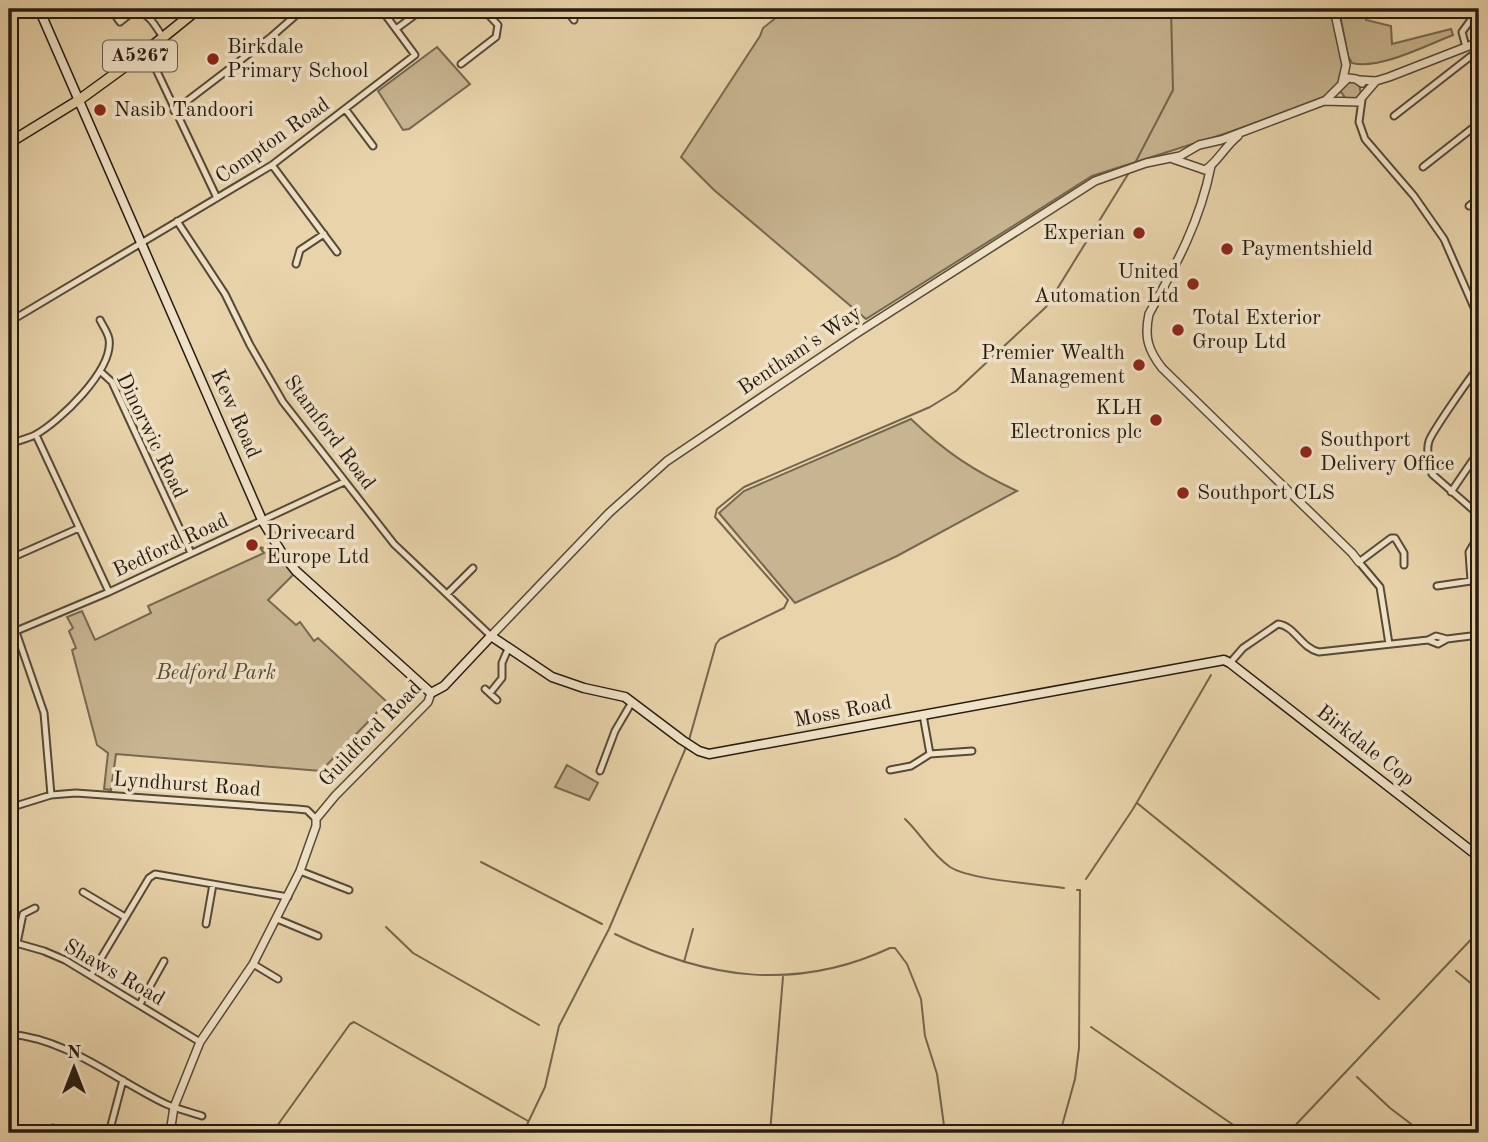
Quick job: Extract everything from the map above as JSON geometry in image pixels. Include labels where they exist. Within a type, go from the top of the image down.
[{"type":"main road","points":[[9,12],[15,9]]},
{"type":"main road","name":"Kew Road","points":[[39,9],[262,520],[296,571],[431,693]]},
{"type":"main road","name":"A5267","points":[[9,143],[79,100],[198,9]]},
{"type":"main road","name":"Moss Road","points":[[491,636],[552,677],[584,688],[625,696],[683,740],[709,754],[1217,660],[1230,663]]},
{"type":"main road","name":"Guildford Road","points":[[431,693],[444,686],[491,636]]},
{"type":"main road","name":"Birkdale Cop","points":[[1230,663],[1479,857]]},
{"type":"street","points":[[174,111],[271,37],[303,9]]},
{"type":"street","points":[[381,9],[396,29],[423,9]]},
{"type":"street","points":[[461,64],[496,37],[498,26],[483,9]]},
{"type":"street","points":[[566,9],[574,20]]},
{"type":"street","points":[[1334,9],[1346,65],[1364,86],[1359,116]]},
{"type":"street","points":[[1466,47],[1462,32],[1476,17],[1471,9]]},
{"type":"street","points":[[112,10],[120,22],[128,11],[147,15],[152,18],[163,37]]},
{"type":"street","name":"Compton Road","points":[[9,322],[272,165],[345,110],[415,55],[396,29]]},
{"type":"street","points":[[1205,191],[1190,158],[1192,150],[1324,101],[1341,84],[1352,78],[1376,81],[1479,42]]},
{"type":"street","points":[[145,52],[153,63],[217,198]]},
{"type":"street","points":[[1394,116],[1479,53]]},
{"type":"street","points":[[1346,65],[1339,93],[1359,116],[1365,139],[1414,196],[1444,239],[1479,319]]},
{"type":"street","points":[[1324,101],[1358,102],[1376,81]]},
{"type":"street","points":[[345,110],[373,146]]},
{"type":"street","points":[[1423,167],[1479,123]]},
{"type":"street","points":[[1172,158],[1205,170],[1230,142],[1247,130]]},
{"type":"street","points":[[1203,145],[1211,148],[1213,163],[1192,233],[1149,314],[1146,325],[1147,346],[1162,368],[1352,553],[1380,587],[1389,645]]},
{"type":"street","name":"Bentham's Way","points":[[491,636],[609,513],[667,461],[854,335],[1096,181],[1192,150]]},
{"type":"street","points":[[272,165],[337,252]]},
{"type":"street","points":[[1469,206],[1479,198]]},
{"type":"street","points":[[9,199],[12,204],[9,206]]},
{"type":"street","name":"Stamford Road","points":[[177,221],[225,294],[282,401],[394,544],[491,636]]},
{"type":"street","points":[[307,261],[297,261],[300,250],[324,234]]},
{"type":"street","points":[[9,444],[36,435],[74,404],[100,371],[109,352],[109,339],[100,320]]},
{"type":"street","points":[[1479,367],[1428,442],[1432,474],[1479,514]]},
{"type":"street","name":"Dinorwic Road","points":[[100,371],[112,382],[191,553]]},
{"type":"street","points":[[36,435],[108,592]]},
{"type":"street","points":[[1451,492],[1479,451]]},
{"type":"street","name":"Bedford Road","points":[[9,634],[108,592],[344,482]]},
{"type":"street","points":[[9,559],[79,528]]},
{"type":"street","points":[[1437,586],[1471,581],[1469,552],[1479,535]]},
{"type":"street","points":[[1359,562],[1391,538],[1395,538],[1404,553],[1404,565]]},
{"type":"street","points":[[447,594],[473,568]]},
{"type":"street","points":[[456,572],[463,578]]},
{"type":"street","points":[[1230,663],[1243,648],[1278,624],[1285,625],[1305,646],[1319,652],[1428,640],[1436,635],[1447,639],[1479,635]]},
{"type":"street","points":[[16,632],[44,713],[51,795]]},
{"type":"street","points":[[497,701],[488,691],[502,678],[502,663],[508,649]]},
{"type":"street","name":"Guildford Road","points":[[170,1133],[174,1107],[200,1042],[253,964],[277,919],[300,871],[316,819],[335,796],[428,702],[431,693]]},
{"type":"street","points":[[600,771],[615,731],[632,702]]},
{"type":"street","points":[[923,715],[930,754]]},
{"type":"street","points":[[890,769],[911,766],[930,754],[972,751]]},
{"type":"street","name":"Lyndhurst Road","points":[[9,808],[51,795],[109,794],[307,810],[316,819]]},
{"type":"street","points":[[300,871],[349,890]]},
{"type":"street","points":[[91,975],[149,878],[155,874],[288,897]]},
{"type":"street","points":[[206,924],[214,884]]},
{"type":"street","points":[[83,892],[125,916]]},
{"type":"street","points":[[17,943],[23,914],[35,908]]},
{"type":"street","points":[[277,919],[318,936]]},
{"type":"street","name":"Shaws Road","points":[[9,941],[65,960],[200,1042]]},
{"type":"street","points":[[140,1004],[164,961]]},
{"type":"street","points":[[253,964],[278,979]]},
{"type":"street","points":[[9,1034],[57,1044],[174,1107],[202,1116]]},
{"type":"street","points":[[109,1133],[123,1080]]},
{"type":"green space","points":[[787,9],[1331,9],[1345,74],[1359,84],[1361,94],[1357,99],[1346,99],[1341,92],[1227,133],[1092,176],[866,319],[714,190],[681,157],[763,28]]},
{"type":"green space","points":[[1339,9],[1364,9],[1366,20],[1391,26],[1392,44],[1451,29],[1453,35],[1389,60],[1352,63],[1348,56]]},
{"type":"green space","points":[[437,47],[470,84],[409,129],[403,130],[378,91]]},
{"type":"green space","points":[[911,419],[961,460],[1017,491],[897,556],[795,603],[719,513],[744,491]]},
{"type":"green space","name":"Bedford Park","points":[[259,547],[273,550],[294,574],[268,600],[296,625],[300,622],[314,641],[318,638],[387,702],[321,771],[116,754],[111,790],[104,789],[108,753],[97,745],[72,650],[76,648],[69,631],[73,628],[67,617],[82,611],[95,640],[151,613],[148,606],[264,553]]},
{"type":"green space","points":[[567,765],[598,783],[589,800],[555,787]]},
{"type":"waterway","points":[[1135,163],[1173,90],[1171,9]]},
{"type":"waterway","points":[[689,740],[716,644],[720,639],[784,608],[788,600],[715,517],[717,509],[744,487],[930,407],[956,391],[1046,307],[1130,171]]},
{"type":"waterway","points":[[1086,879],[1133,809],[1211,675]]},
{"type":"waterway","points":[[523,1133],[545,1087],[559,1026],[609,929],[687,745]]},
{"type":"waterway","points":[[1137,803],[1379,999]]},
{"type":"waterway","points":[[905,819],[950,867],[988,878],[1064,888]]},
{"type":"waterway","points":[[481,862],[602,924]]},
{"type":"waterway","points":[[1060,1133],[1075,1079],[1079,1048],[1080,890],[1077,890]]},
{"type":"waterway","points":[[386,927],[413,953],[539,1025]]},
{"type":"waterway","points":[[684,962],[693,929]]},
{"type":"waterway","points":[[1288,1133],[1479,931]]},
{"type":"waterway","points":[[615,934],[683,961],[717,970],[751,974],[785,975],[820,971],[895,948],[907,964],[921,999],[925,1036],[937,1074],[945,1133]]},
{"type":"waterway","points":[[1456,971],[1479,990]]},
{"type":"waterway","points":[[770,1133],[783,977]]},
{"type":"waterway","points":[[272,1133],[354,1022],[528,1121]]},
{"type":"waterway","points":[[1091,1027],[1245,1133]]},
{"type":"waterway","points":[[1357,1077],[1390,1108],[1423,1133]]},
{"type":"place","name":"Birkdale Primary School","points":[[213,59]]},
{"type":"place","name":"Nasib Tandoori","points":[[100,110]]},
{"type":"place","name":"Experian","points":[[1139,233]]},
{"type":"place","name":"Paymentshield","points":[[1227,249]]},
{"type":"place","name":"United Automation Ltd","points":[[1193,284]]},
{"type":"place","name":"Total Exterior Group Ltd","points":[[1178,330]]},
{"type":"place","name":"Premier Wealth Management","points":[[1139,365]]},
{"type":"place","name":"KLH Electronics plc","points":[[1156,420]]},
{"type":"place","name":"Southport Delivery Office","points":[[1306,452]]},
{"type":"place","name":"Southport CLS","points":[[1183,493]]},
{"type":"place","name":"Drivecard Europe Ltd","points":[[252,545]]}]
